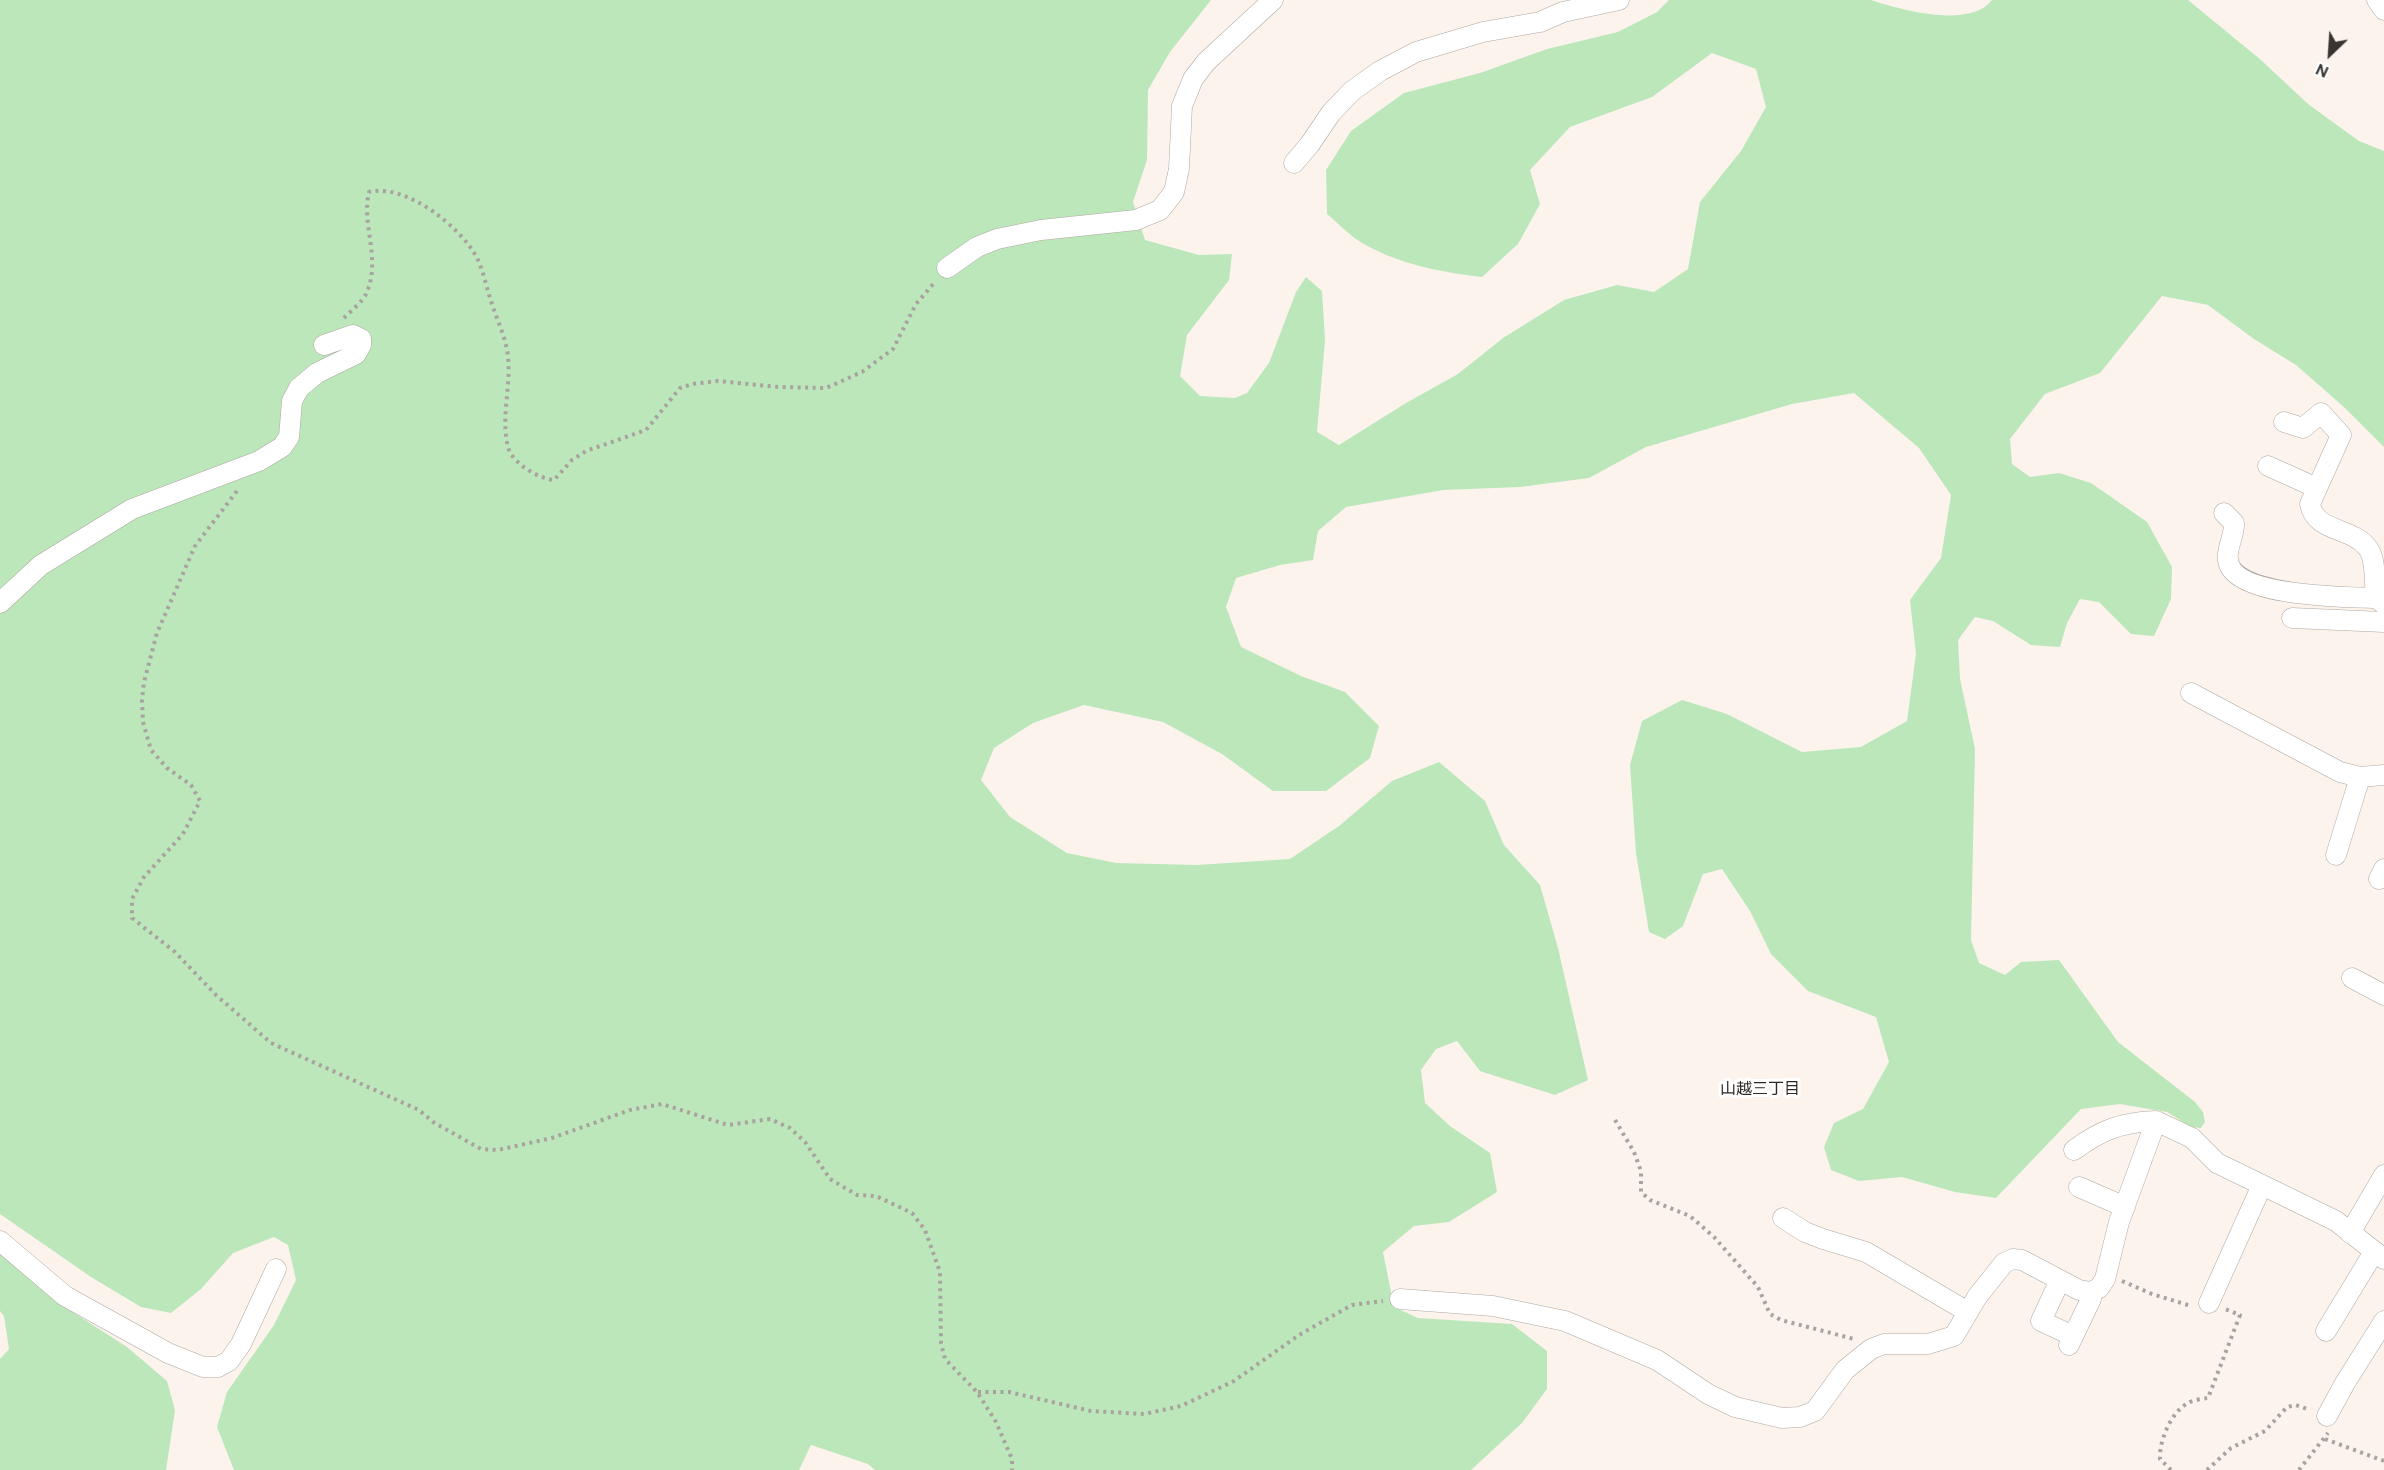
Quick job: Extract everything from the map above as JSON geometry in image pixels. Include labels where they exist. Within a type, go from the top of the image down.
[{"type":"street","points":[[946,268],[977,247],[997,239],[1041,230],[1136,220],[1161,210],[1174,192],[1179,169],[1182,106],[1193,79],[1206,62],[1273,0]]},
{"type":"street","points":[[1294,163],[1331,113],[1352,91],[1380,71],[1416,52],[1483,32],[1540,22],[1563,12],[1619,0]]},
{"type":"street","points":[[2377,0],[2384,10]]},
{"type":"street","points":[[0,603],[41,565],[132,509],[259,461],[282,447],[289,437],[292,400],[299,388],[317,373],[356,354],[361,345],[361,339],[352,334],[324,345]]},
{"type":"street","points":[[2224,513],[2234,523],[2235,533],[2227,559],[2231,568],[2242,578],[2257,585],[2280,590],[2380,601],[2372,557],[2368,548],[2357,539],[2319,521],[2312,514],[2310,504],[2341,435],[2321,413],[2303,428],[2284,422]]},
{"type":"street","points":[[2268,466],[2317,488]]},
{"type":"street","points":[[2292,618],[2384,622]]},
{"type":"street","points":[[2192,693],[2340,772],[2360,777],[2384,775]]},
{"type":"street","points":[[2336,855],[2360,777]]},
{"type":"street","points":[[2352,978],[2384,995]]},
{"type":"street","points":[[2074,1149],[2096,1134],[2132,1121],[2156,1121],[2192,1138],[2217,1163],[2336,1221],[2379,1256],[2326,1331]]},
{"type":"street","points":[[1400,1299],[1492,1306],[1565,1321],[1657,1360],[1708,1394],[1735,1407],[1782,1418],[1800,1417],[1815,1410],[1845,1370],[1871,1349],[1884,1344],[1928,1344],[1954,1336],[1968,1312],[2004,1263],[2013,1259],[2022,1260],[2079,1290],[2091,1292],[2099,1288],[2156,1121]]},
{"type":"street","points":[[2350,1233],[2384,1175]]},
{"type":"street","points":[[2209,1304],[2262,1185]]},
{"type":"street","points":[[2079,1187],[2125,1207]]},
{"type":"street","points":[[1783,1218],[1814,1236],[1866,1252],[1968,1312]]},
{"type":"street","points":[[0,1241],[65,1296],[168,1353],[203,1367],[218,1367],[229,1361],[241,1344],[276,1269]]},
{"type":"street","points":[[2060,1280],[2042,1321],[2071,1340],[2091,1299],[2091,1292]]},
{"type":"street","points":[[2327,1416],[2384,1322]]},
{"type":"path","points":[[342,321],[366,295],[374,265],[367,204],[369,192],[379,190],[411,198],[432,212],[457,233],[477,258],[507,351],[508,449],[522,465],[542,479],[554,480],[572,460],[586,452],[646,430],[680,388],[718,381],[779,387],[826,388],[862,372],[892,348],[916,304],[946,268]]},
{"type":"path","points":[[238,490],[195,546],[157,633],[144,682],[143,722],[152,750],[167,768],[191,785],[200,801],[183,834],[144,877],[132,898],[132,918],[175,952],[216,996],[271,1043],[419,1110],[433,1122],[482,1149],[498,1150],[552,1138],[630,1110],[662,1104],[728,1125],[770,1119],[790,1128],[805,1142],[830,1179],[857,1195],[876,1196],[912,1213],[925,1230],[940,1272],[941,1343],[945,1359],[977,1392],[996,1422],[1012,1459],[1012,1470]]},
{"type":"path","points":[[1614,1120],[1634,1152],[1641,1171],[1641,1192],[1650,1200],[1690,1216],[1714,1237],[1758,1287],[1770,1314],[1781,1320],[1857,1340],[1871,1349]]},
{"type":"path","points":[[2106,1271],[2117,1279],[2152,1294],[2191,1306],[2209,1304],[2240,1315],[2208,1398],[2188,1402],[2178,1412],[2168,1429],[2160,1448],[2160,1459],[2171,1470]]},
{"type":"path","points":[[977,1392],[1009,1392],[1091,1411],[1144,1414],[1172,1408],[1234,1382],[1299,1335],[1352,1305],[1400,1299]]},
{"type":"path","points":[[2207,1470],[2231,1449],[2265,1431],[2287,1407],[2296,1406],[2327,1416],[2330,1424],[2325,1439],[2300,1470]]},
{"type":"path","points":[[2325,1439],[2384,1461]]},
{"type":"green space","points":[[0,0],[1211,0],[1170,52],[1148,90],[1147,160],[1133,202],[1145,240],[1199,255],[1232,254],[1229,280],[1187,335],[1180,376],[1200,396],[1235,398],[1247,393],[1269,363],[1296,292],[1306,277],[1322,291],[1325,340],[1317,432],[1339,445],[1458,374],[1503,338],[1564,300],[1617,285],[1654,292],[1688,269],[1700,202],[1741,151],[1766,107],[1756,69],[1712,53],[1652,97],[1570,127],[1530,170],[1540,204],[1518,244],[1482,277],[1434,269],[1388,256],[1359,241],[1327,214],[1326,170],[1351,131],[1404,93],[1480,73],[1547,49],[1618,32],[1657,12],[1669,0],[1871,0],[1917,12],[1952,15],[1968,14],[1982,9],[1992,0],[2188,0],[2261,60],[2308,104],[2359,141],[2384,151],[2384,447],[2345,408],[2296,365],[2254,339],[2208,305],[2162,296],[2100,373],[2045,394],[2010,439],[2012,464],[2030,477],[2059,473],[2091,483],[2147,522],[2172,567],[2171,599],[2154,636],[2131,634],[2099,602],[2080,599],[2067,623],[2060,647],[2031,645],[1993,621],[1975,617],[1958,640],[1960,679],[1975,749],[1971,940],[1979,963],[2005,975],[2021,962],[2059,960],[2118,1042],[2195,1102],[2203,1112],[2205,1122],[2201,1128],[2191,1127],[2167,1112],[2120,1104],[2081,1109],[1996,1198],[1955,1192],[1902,1177],[1859,1181],[1831,1170],[1824,1147],[1834,1123],[1863,1109],[1889,1062],[1876,1017],[1808,991],[1771,954],[1750,911],[1722,869],[1703,874],[1683,926],[1665,939],[1649,932],[1636,853],[1630,765],[1642,721],[1682,700],[1727,714],[1802,752],[1861,747],[1907,721],[1916,654],[1910,600],[1941,558],[1951,495],[1919,448],[1854,393],[1792,404],[1646,447],[1589,478],[1520,487],[1443,490],[1346,507],[1318,531],[1313,560],[1280,565],[1236,578],[1226,607],[1241,647],[1301,676],[1345,692],[1379,726],[1370,758],[1326,791],[1273,791],[1222,754],[1163,722],[1084,705],[1033,723],[994,748],[981,780],[1010,817],[1067,853],[1116,863],[1197,865],[1290,859],[1339,826],[1392,781],[1439,762],[1485,801],[1504,845],[1540,885],[1558,948],[1588,1080],[1555,1095],[1480,1071],[1457,1041],[1436,1049],[1421,1070],[1425,1103],[1450,1126],[1490,1153],[1497,1192],[1449,1222],[1414,1226],[1383,1252],[1394,1307],[1418,1318],[1512,1324],[1547,1351],[1547,1389],[1522,1423],[1471,1470],[875,1470],[868,1464],[811,1445],[799,1470],[234,1470],[217,1427],[227,1392],[274,1325],[296,1280],[288,1245],[274,1237],[233,1253],[201,1289],[171,1313],[141,1307],[91,1277],[0,1214]]},
{"type":"green space","points":[[0,1250],[60,1304],[127,1347],[167,1381],[175,1410],[166,1470],[0,1470],[0,1359],[9,1349],[4,1316],[0,1311]]},
{"type":"district","name":"山越三丁目","points":[[1760,1090]]}]
